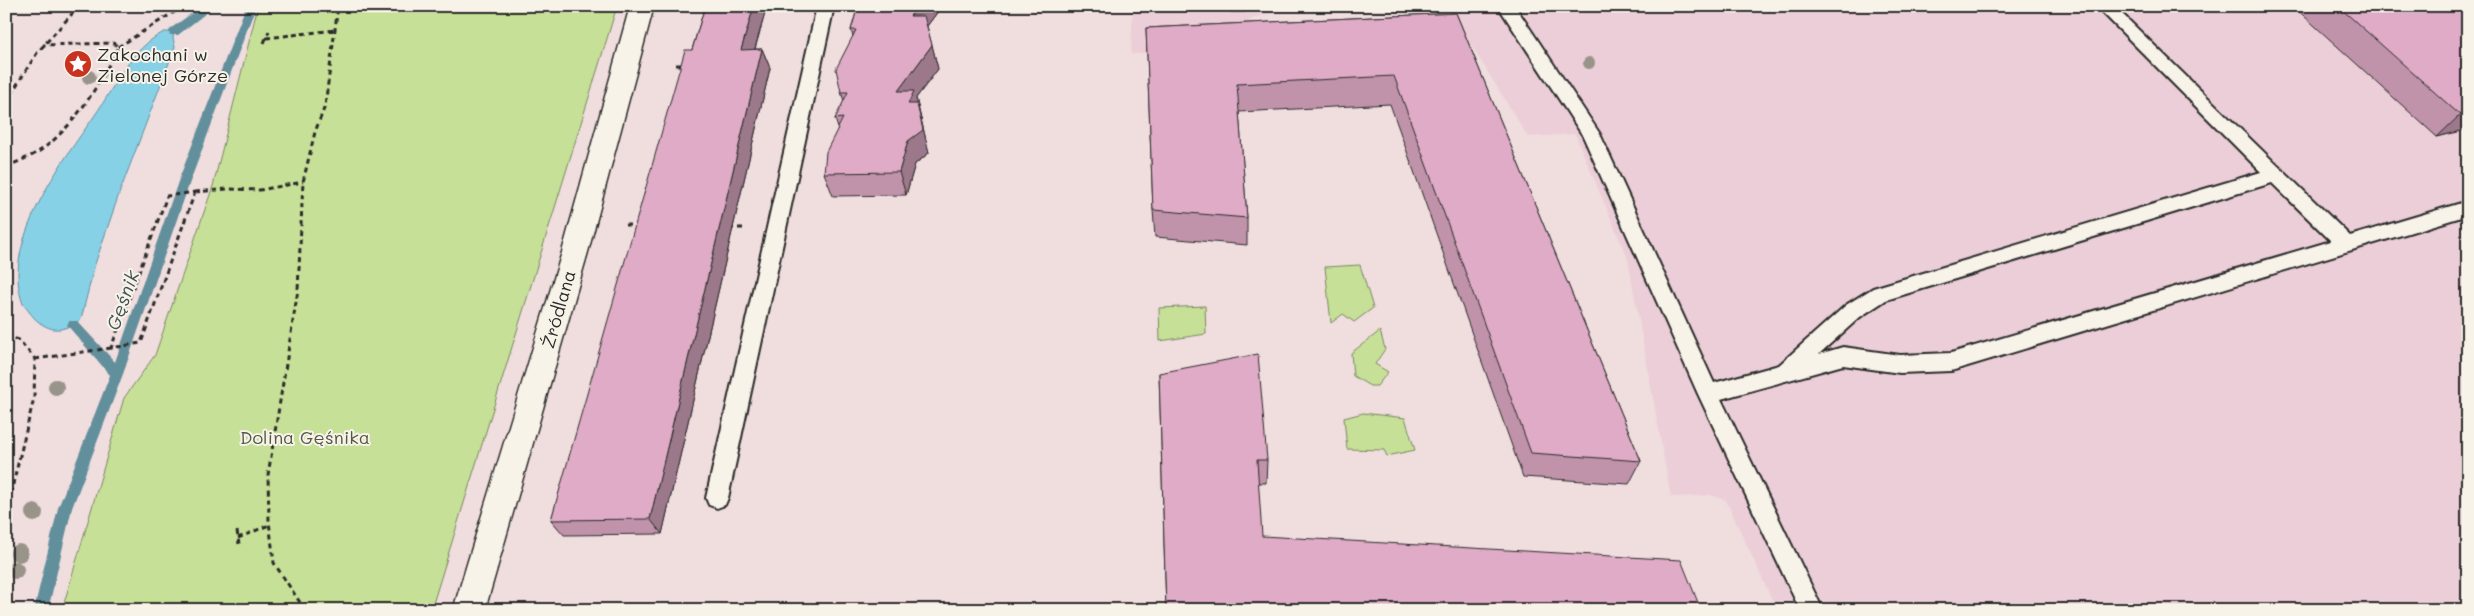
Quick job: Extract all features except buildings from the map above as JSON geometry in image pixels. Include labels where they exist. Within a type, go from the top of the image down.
[{"type":"street","name":"Źródlana","points":[[469,610],[572,261],[642,6]]},
{"type":"lane","points":[[718,498],[826,6]]},
{"type":"lane","points":[[1506,6],[1591,134],[1708,394],[1812,610]]},
{"type":"lane","points":[[2104,6],[2346,244]]},
{"type":"lane","points":[[1785,372],[1853,311],[1880,294],[2275,175]]},
{"type":"lane","points":[[1708,394],[1843,356],[1900,364],[1951,362],[2468,208]]},
{"type":"path","points":[[6,167],[42,150],[58,137],[106,69],[118,47],[184,6]]},
{"type":"path","points":[[305,610],[274,563],[269,525],[268,475],[298,290],[303,182],[315,132],[325,106],[338,6]]},
{"type":"path","points":[[6,102],[43,45],[77,7]]},
{"type":"path","points":[[266,38],[335,30]]},
{"type":"path","points":[[264,42],[269,31]]},
{"type":"path","points":[[43,45],[96,43],[114,44],[118,47]]},
{"type":"path","points":[[676,65],[692,64]]},
{"type":"path","points":[[110,348],[167,196],[203,191],[260,190],[303,182]]},
{"type":"path","points":[[35,359],[74,351],[141,343],[195,192]]},
{"type":"path","points":[[625,225],[641,225]]},
{"type":"path","points":[[720,228],[777,228]]},
{"type":"path","points":[[6,336],[19,340],[35,359],[34,398],[6,513]]},
{"type":"path","points":[[238,538],[269,525]]},
{"type":"path","points":[[237,531],[239,544]]},
{"type":"shaded area","points":[[1133,6],[1304,6],[1258,16],[1195,49],[1131,54]]},
{"type":"shaded area","points":[[1447,6],[2468,6],[2468,610],[1777,610],[1726,500],[1710,495],[1671,497],[1628,259],[1575,134],[1528,137]]},
{"type":"green space","name":"Dolina Gęśnika","points":[[258,6],[617,6],[431,610],[62,610],[124,398],[155,355],[213,186]]},
{"type":"green space","points":[[1360,265],[1373,308],[1354,322],[1343,314],[1331,323],[1325,267]]},
{"type":"green space","points":[[1205,306],[1206,334],[1160,341],[1159,308]]},
{"type":"green space","points":[[1380,331],[1385,349],[1375,364],[1388,372],[1377,386],[1370,386],[1353,376],[1351,353]]},
{"type":"green space","points":[[1363,413],[1405,418],[1415,450],[1387,456],[1384,450],[1347,449],[1344,418]]},
{"type":"water","points":[[164,32],[174,32],[175,47],[119,194],[95,264],[81,319],[66,328],[51,328],[35,319],[23,304],[18,281],[20,256],[27,230],[52,180],[125,69],[142,48]]},
{"type":"waterway","points":[[174,32],[210,6]]},
{"type":"waterway","name":"Gęśnik","points":[[117,374],[185,179],[251,6]]},
{"type":"waterway","points":[[73,325],[117,374]]},
{"type":"waterway","name":"Gęśnik","points":[[41,610],[65,508],[117,374]]},
{"type":"place","name":"Zakochani w Zielonej Górze","points":[[78,64]]}]
